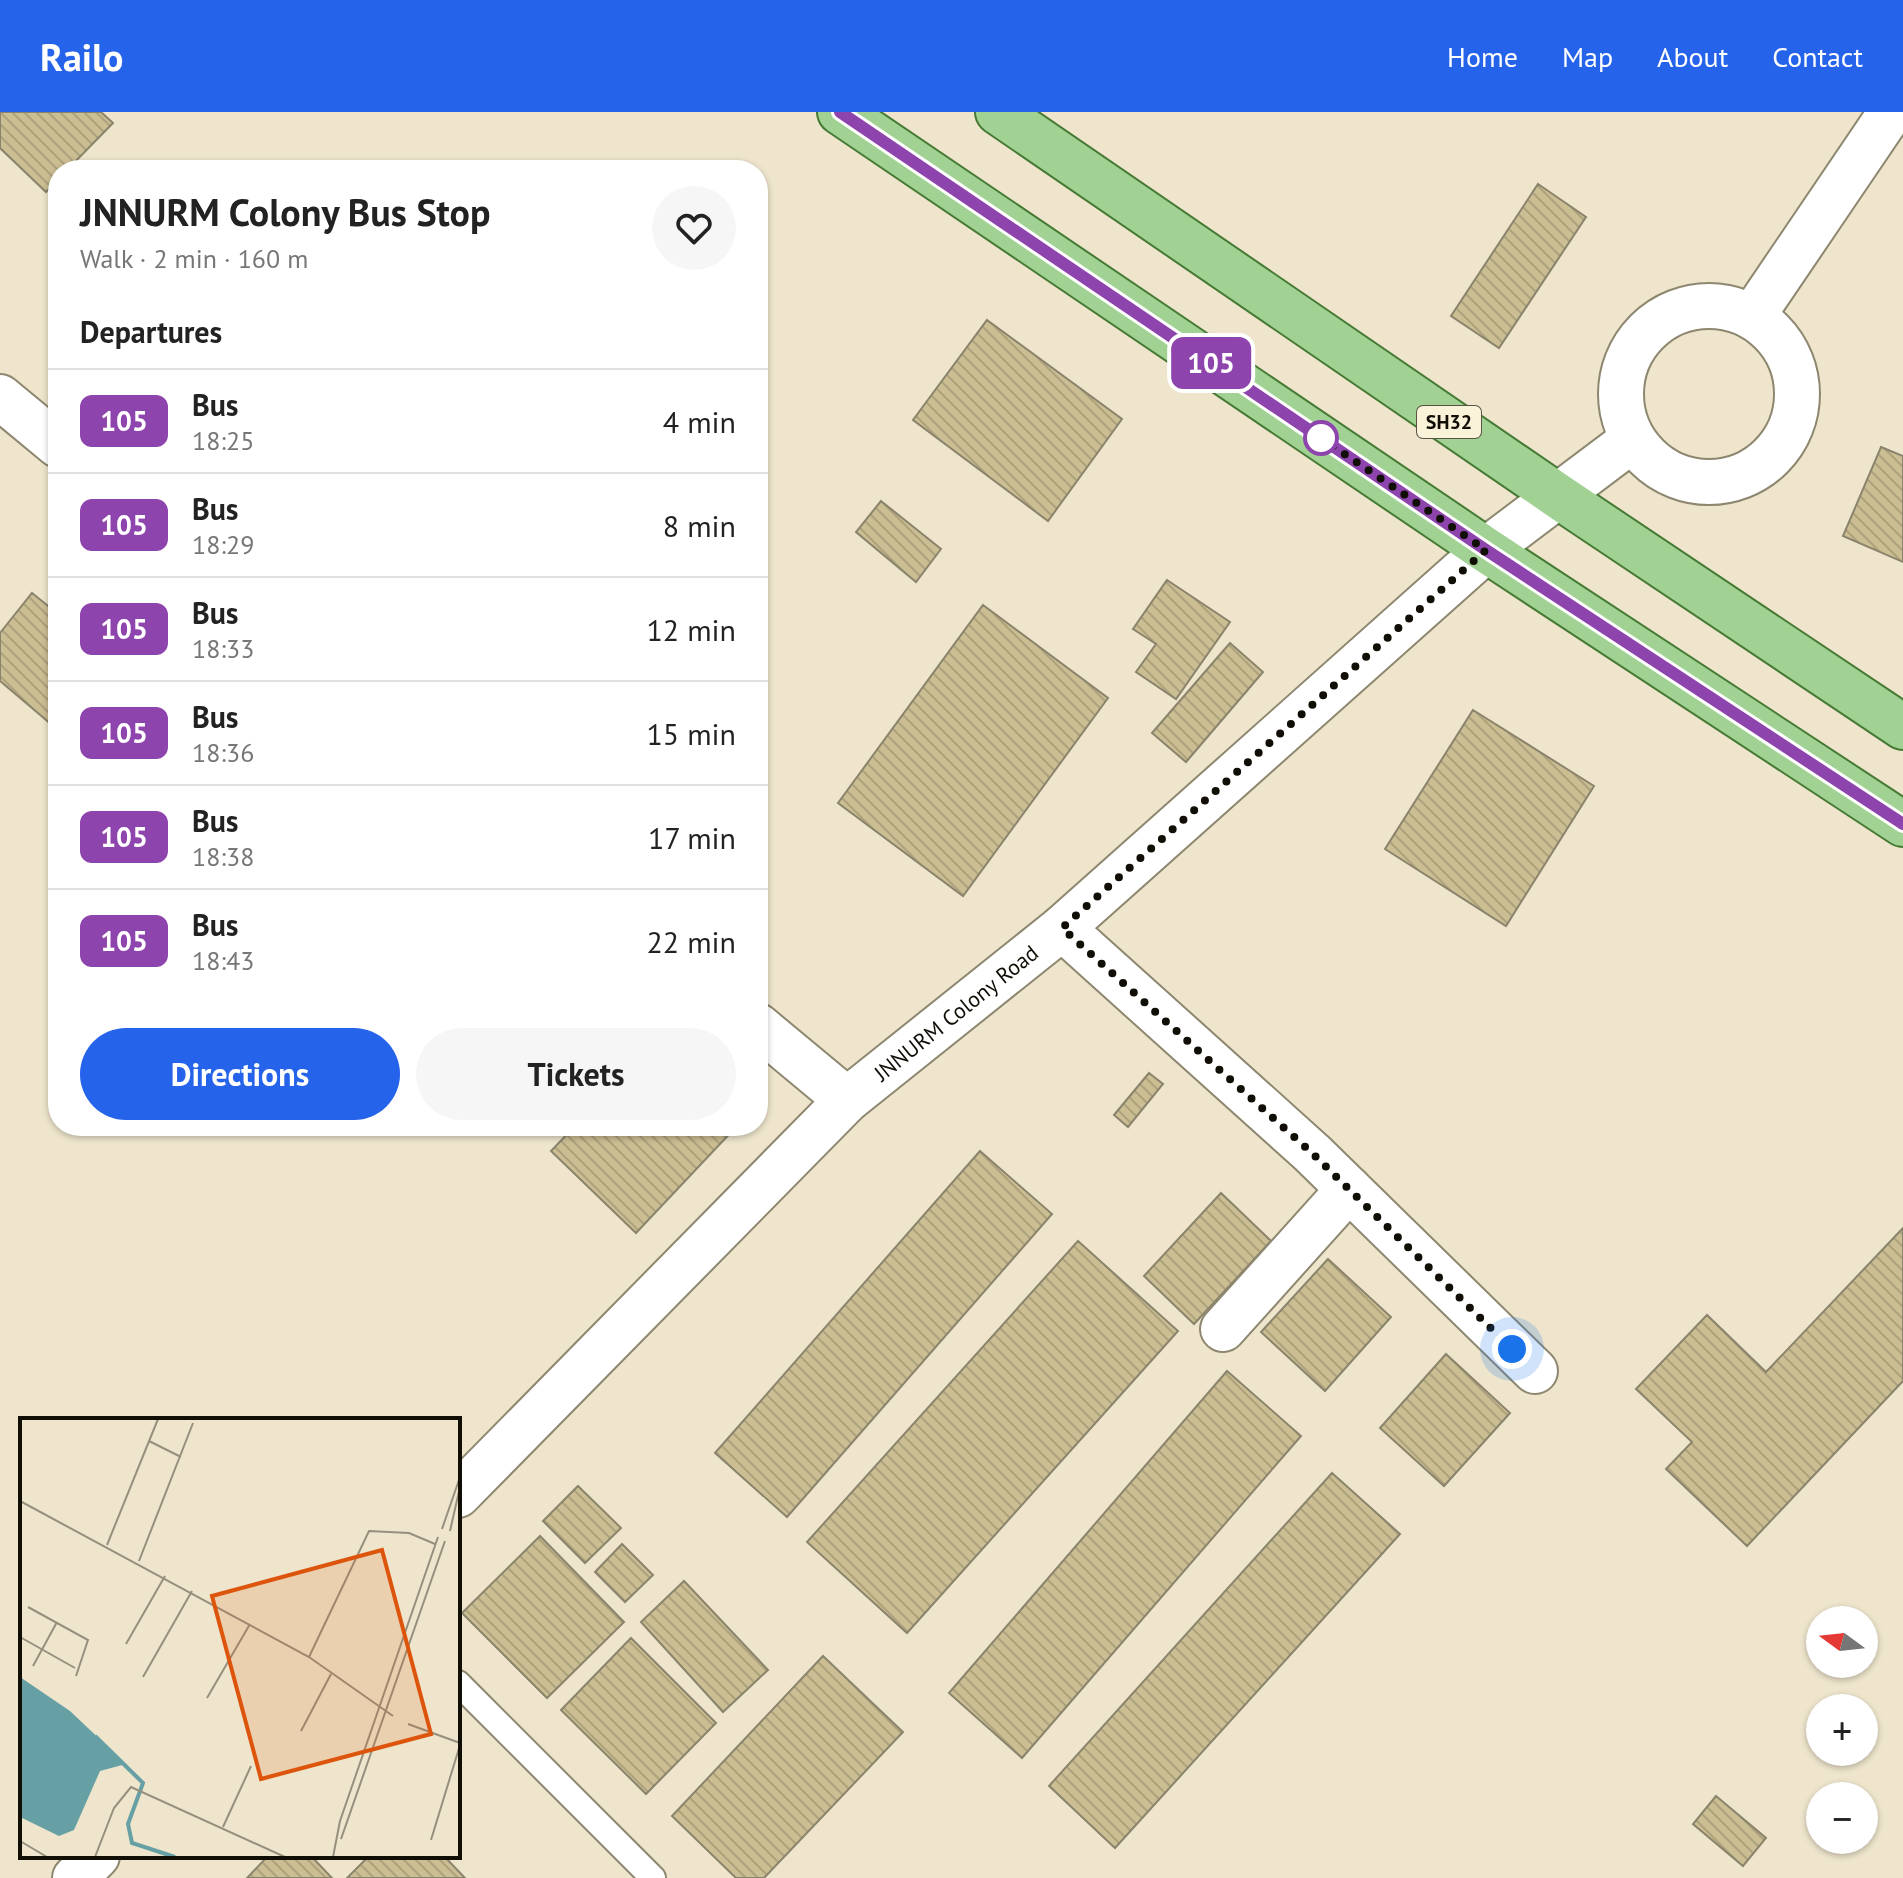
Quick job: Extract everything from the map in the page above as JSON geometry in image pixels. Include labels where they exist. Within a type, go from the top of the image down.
[{"type":"main road","points":[[840,112],[1486,550],[1903,824]]},
{"type":"main road","name":"SH32","points":[[998,112],[1558,496],[1903,727]]},
{"type":"street","points":[[1752,317],[1891,112]]},
{"type":"street","points":[[1699,306],[1727,307],[1752,317],[1774,334],[1789,358],[1797,384],[1796,412],[1785,439],[1765,462],[1739,478],[1709,484],[1679,479],[1653,463],[1632,440],[1622,412],[1621,380],[1631,352],[1648,329],[1671,314],[1699,306]]},
{"type":"street","points":[[0,397],[48,437]]},
{"type":"street","name":"JNNURM Colony Road","points":[[460,1493],[847,1100],[1062,928],[1486,550],[1632,440]]},
{"type":"street","points":[[1062,928],[1300,1142],[1535,1371]]},
{"type":"street","points":[[768,1034],[847,1100]]},
{"type":"street","points":[[1223,1329],[1349,1189]]},
{"type":"street","points":[[75,1878],[95,1858]]},
{"type":"lane","points":[[460,1685],[653,1878]]},
{"type":"building","points":[[0,112],[101,112],[113,123],[77,160],[48,160],[46,192],[0,148]]},
{"type":"building","points":[[1538,184],[1586,217],[1499,348],[1451,316]]},
{"type":"building","points":[[987,320],[1122,419],[1048,521],[913,420]]},
{"type":"building","points":[[1881,447],[1903,456],[1903,562],[1843,536]]},
{"type":"building","points":[[881,501],[941,549],[916,582],[856,532]]},
{"type":"building","points":[[1167,580],[1230,622],[1176,699],[1136,672],[1156,644],[1133,629]]},
{"type":"building","points":[[32,593],[48,606],[48,722],[0,681],[0,633]]},
{"type":"building","points":[[983,605],[1108,698],[963,896],[838,803]]},
{"type":"building","points":[[1230,643],[1263,672],[1186,762],[1152,733]]},
{"type":"building","points":[[1473,710],[1594,786],[1506,926],[1385,849]]},
{"type":"building","points":[[1149,1073],[1163,1084],[1128,1127],[1114,1115]]},
{"type":"building","points":[[565,1136],[728,1136],[636,1233],[551,1151]]},
{"type":"building","points":[[980,1151],[1052,1214],[787,1517],[715,1453]]},
{"type":"building","points":[[1221,1193],[1271,1241],[1194,1324],[1144,1276]]},
{"type":"building","points":[[1903,1228],[1903,1381],[1747,1546],[1666,1469],[1692,1442],[1636,1389],[1707,1315],[1766,1372]]},
{"type":"building","points":[[1078,1241],[1178,1331],[907,1633],[807,1542]]},
{"type":"building","points":[[1328,1259],[1391,1317],[1325,1391],[1261,1332]]},
{"type":"building","points":[[1446,1354],[1510,1413],[1444,1486],[1380,1428]]},
{"type":"building","points":[[1227,1371],[1301,1436],[1022,1758],[949,1693]]},
{"type":"building","points":[[1332,1473],[1400,1534],[1115,1848],[1049,1786]]},
{"type":"building","points":[[578,1486],[621,1528],[585,1563],[543,1521]]},
{"type":"building","points":[[540,1536],[624,1622],[547,1698],[462,1613]]},
{"type":"building","points":[[622,1544],[653,1575],[625,1602],[595,1572]]},
{"type":"building","points":[[684,1581],[768,1670],[723,1712],[641,1622]]},
{"type":"building","points":[[631,1638],[716,1723],[646,1794],[561,1710]]},
{"type":"building","points":[[823,1656],[903,1732],[764,1878],[736,1878],[672,1816]]},
{"type":"building","points":[[1716,1796],[1766,1838],[1743,1866],[1693,1824]]},
{"type":"building","points":[[266,1858],[313,1858],[332,1878],[247,1878]]},
{"type":"building","points":[[367,1858],[446,1858],[465,1878],[347,1878]]},
{"type":"bus line","name":"105","points":[[840,112],[1486,550],[1903,824]]},
{"type":"route","points":[[1321,438],[1486,550],[1062,928],[1312,1153],[1512,1349]]}]
